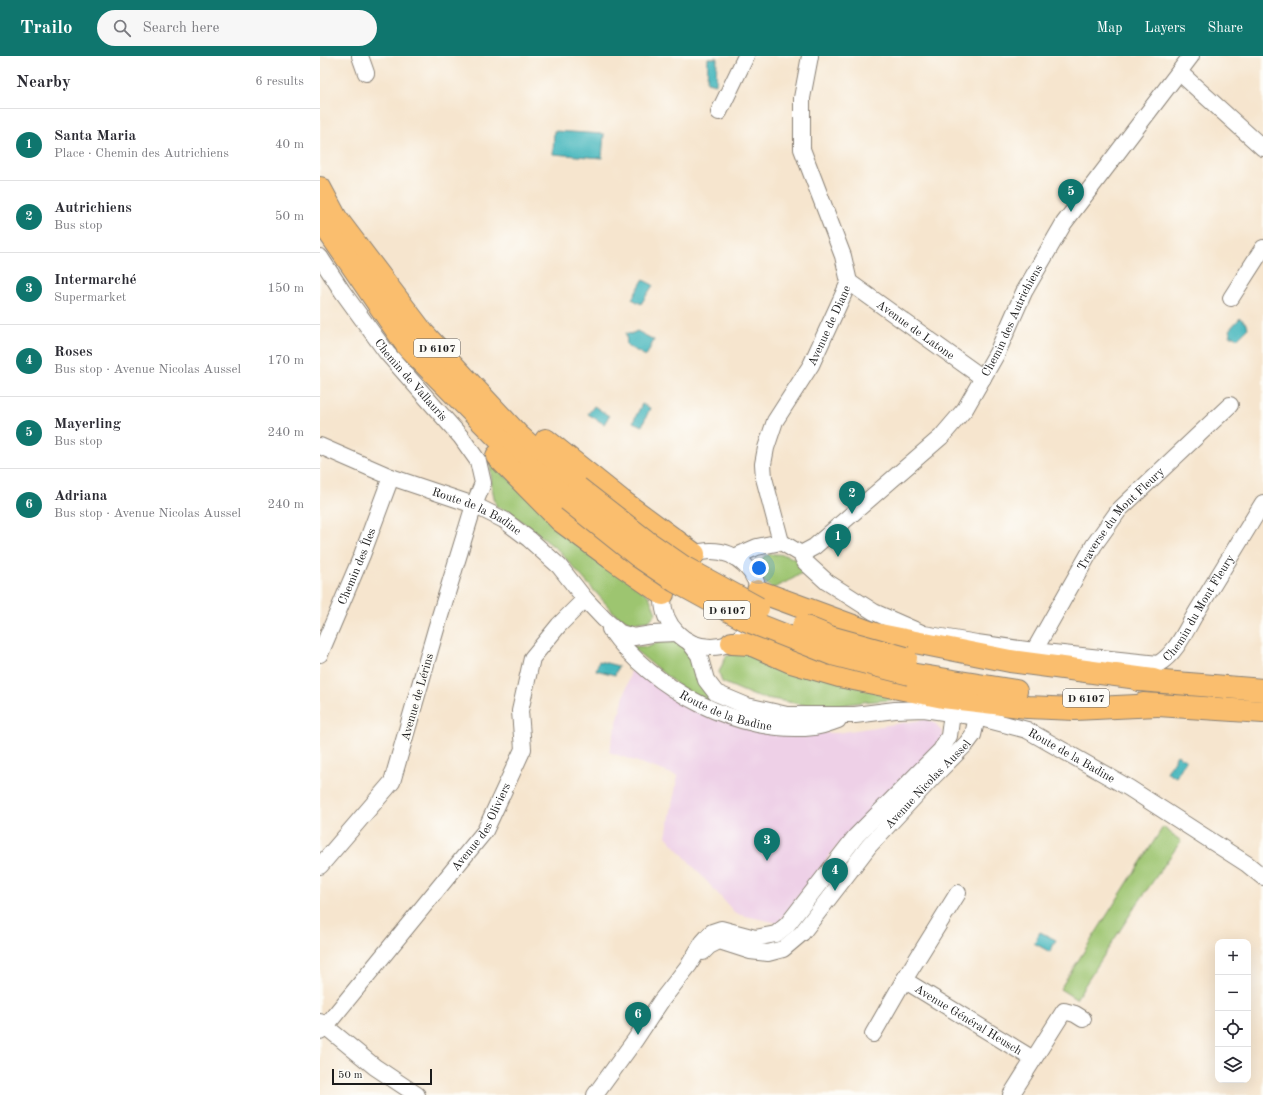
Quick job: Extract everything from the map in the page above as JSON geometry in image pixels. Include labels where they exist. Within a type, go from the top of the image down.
[{"type":"highway","name":"D 6107","points":[[320,188],[336,218],[416,340]]},
{"type":"highway","name":"D 6107","points":[[320,219],[416,340],[518,435],[573,494],[685,568],[752,606],[911,667],[1031,693],[1157,705],[1263,712]]},
{"type":"highway","points":[[416,340],[492,395],[567,458],[694,554]]},
{"type":"highway","points":[[416,340],[499,458],[561,520],[611,558],[663,594]]},
{"type":"highway","points":[[758,591],[875,634],[1010,661],[1153,680]]},
{"type":"highway","points":[[722,645],[750,644],[791,662],[839,676],[943,697],[1027,707],[1075,709],[1157,705]]},
{"type":"highway","name":"D 6107","points":[[911,667],[1030,677],[1153,680],[1263,690]]},
{"type":"street","points":[[360,56],[366,73]]},
{"type":"street","points":[[719,112],[746,56]]},
{"type":"street","name":"Avenue de Diane","points":[[781,542],[764,478],[763,464],[766,448],[776,421],[811,364],[849,282],[843,256],[802,149],[802,98],[810,56]]},
{"type":"street","name":"Chemin des Autrichiens","points":[[801,554],[814,547],[941,437],[965,409],[997,353],[1024,292],[1064,223],[1191,56]]},
{"type":"street","points":[[1179,72],[1263,148]]},
{"type":"street","points":[[1231,298],[1263,248]]},
{"type":"street","name":"Chemin de Vallauris","points":[[320,257],[387,353],[461,437],[478,461],[483,483],[474,505]]},
{"type":"street","name":"Avenue de Latone","points":[[849,282],[983,378]]},
{"type":"street","name":"Traverse du Mont Fleury","points":[[1034,650],[1094,545],[1119,510],[1230,405]]},
{"type":"street","name":"Route de la Badine","points":[[320,446],[391,477],[474,505],[504,520],[529,538],[559,566],[585,599],[604,619],[620,632],[634,637],[652,634],[677,633]]},
{"type":"street","name":"Chemin des Îles","points":[[320,654],[362,555],[391,477]]},
{"type":"street","name":"Chemin du Mont Fleury","points":[[1034,650],[1158,664],[1166,659],[1173,652],[1263,503]]},
{"type":"street","name":"Avenue de Lérins","points":[[320,866],[392,782],[436,629],[474,505]]},
{"type":"street","points":[[734,557],[757,546],[781,542],[801,554],[805,562],[827,582],[874,612],[924,634],[977,643],[1034,650]]},
{"type":"street","points":[[747,568],[750,556],[757,546]]},
{"type":"street","points":[[708,551],[721,552],[734,557],[747,568],[754,578],[758,591],[758,606],[754,621],[745,634],[722,645],[701,646],[690,643],[677,633],[666,617],[663,606],[663,594],[666,581],[682,560],[694,554],[708,551]]},
{"type":"street","name":"Avenue des Oliviers","points":[[322,1027],[485,831],[523,749],[520,711],[532,658],[559,624],[585,599]]},
{"type":"street","points":[[652,634],[666,617]]},
{"type":"street","name":"Route de la Badine","points":[[604,619],[628,652],[666,684],[698,704],[730,717],[765,725],[815,727],[855,716],[895,710],[924,709],[977,717],[1027,730],[1129,788],[1247,864],[1263,877]]},
{"type":"street","name":"Route de la Badine","points":[[690,643],[700,655],[706,680],[716,693],[747,706],[787,715],[855,716]]},
{"type":"street","points":[[702,668],[722,645]]},
{"type":"street","name":"Avenue Nicolas Aussel","points":[[595,1095],[661,1001],[689,965],[703,942],[712,932],[721,929],[755,938],[776,934],[788,925],[856,836],[941,750],[949,736],[952,713]]},
{"type":"street","name":"Avenue Nicolas Aussel","points":[[689,965],[709,946],[720,941],[750,950],[768,953],[783,949],[802,932],[869,846],[968,743],[973,735],[977,717]]},
{"type":"street","points":[[856,836],[869,846]]},
{"type":"street","name":"Avenue Général Heusch","points":[[873,1034],[904,980],[958,893]]},
{"type":"street","name":"Avenue Général Heusch","points":[[904,980],[1034,1059]]},
{"type":"street","name":"Avenue Général Heusch","points":[[1011,1095],[1064,1012],[1075,1014],[1083,1019]]},
{"type":"street","points":[[322,1027],[375,1067],[417,1095]]},
{"type":"shaded area","points":[[632,667],[709,717],[780,732],[837,733],[927,719],[936,724],[942,732],[944,741],[834,850],[778,923],[736,914],[666,836],[678,776],[609,752]]},
{"type":"green space","points":[[490,463],[649,596],[656,613],[649,621],[631,623],[615,614],[558,550],[520,520],[496,506],[492,488]]},
{"type":"green space","points":[[773,554],[784,555],[792,558],[800,562],[808,569],[772,589],[761,579],[759,565],[764,556]]},
{"type":"green space","points":[[665,639],[675,639],[683,644],[692,658],[696,676],[705,689],[747,715],[690,695],[630,646],[648,647]]},
{"type":"green space","points":[[742,652],[903,699],[862,702],[822,708],[755,696],[722,682],[719,672],[726,656]]},
{"type":"green space","points":[[1163,827],[1181,841],[1133,910],[1076,999],[1060,989]]},
{"type":"water","points":[[708,58],[717,58],[716,84],[707,82]]},
{"type":"water","points":[[554,131],[604,134],[602,158],[553,154]]},
{"type":"water","points":[[643,280],[653,285],[641,304],[632,299]]},
{"type":"water","points":[[1240,318],[1247,324],[1248,328],[1237,339],[1234,336],[1229,336],[1229,330]]},
{"type":"water","points":[[637,331],[654,340],[646,356],[627,346],[626,333],[631,334]]},
{"type":"water","points":[[642,404],[650,408],[642,426],[633,422]]},
{"type":"water","points":[[594,406],[609,416],[604,424],[588,414]]},
{"type":"water","points":[[599,661],[618,666],[615,675],[596,670]]},
{"type":"water","points":[[1177,755],[1186,760],[1176,777],[1167,772]]},
{"type":"water","points":[[1040,932],[1056,940],[1050,952],[1034,943]]},
{"type":"place","name":"Mayerling","points":[[1071,212]]},
{"type":"place","name":"Autrichiens","points":[[852,514]]},
{"type":"place","name":"Santa Maria","points":[[838,557]]},
{"type":"place","name":"Intermarché","points":[[767,861]]},
{"type":"place","name":"Roses","points":[[835,891]]},
{"type":"place","name":"Adriana","points":[[638,1035]]}]
